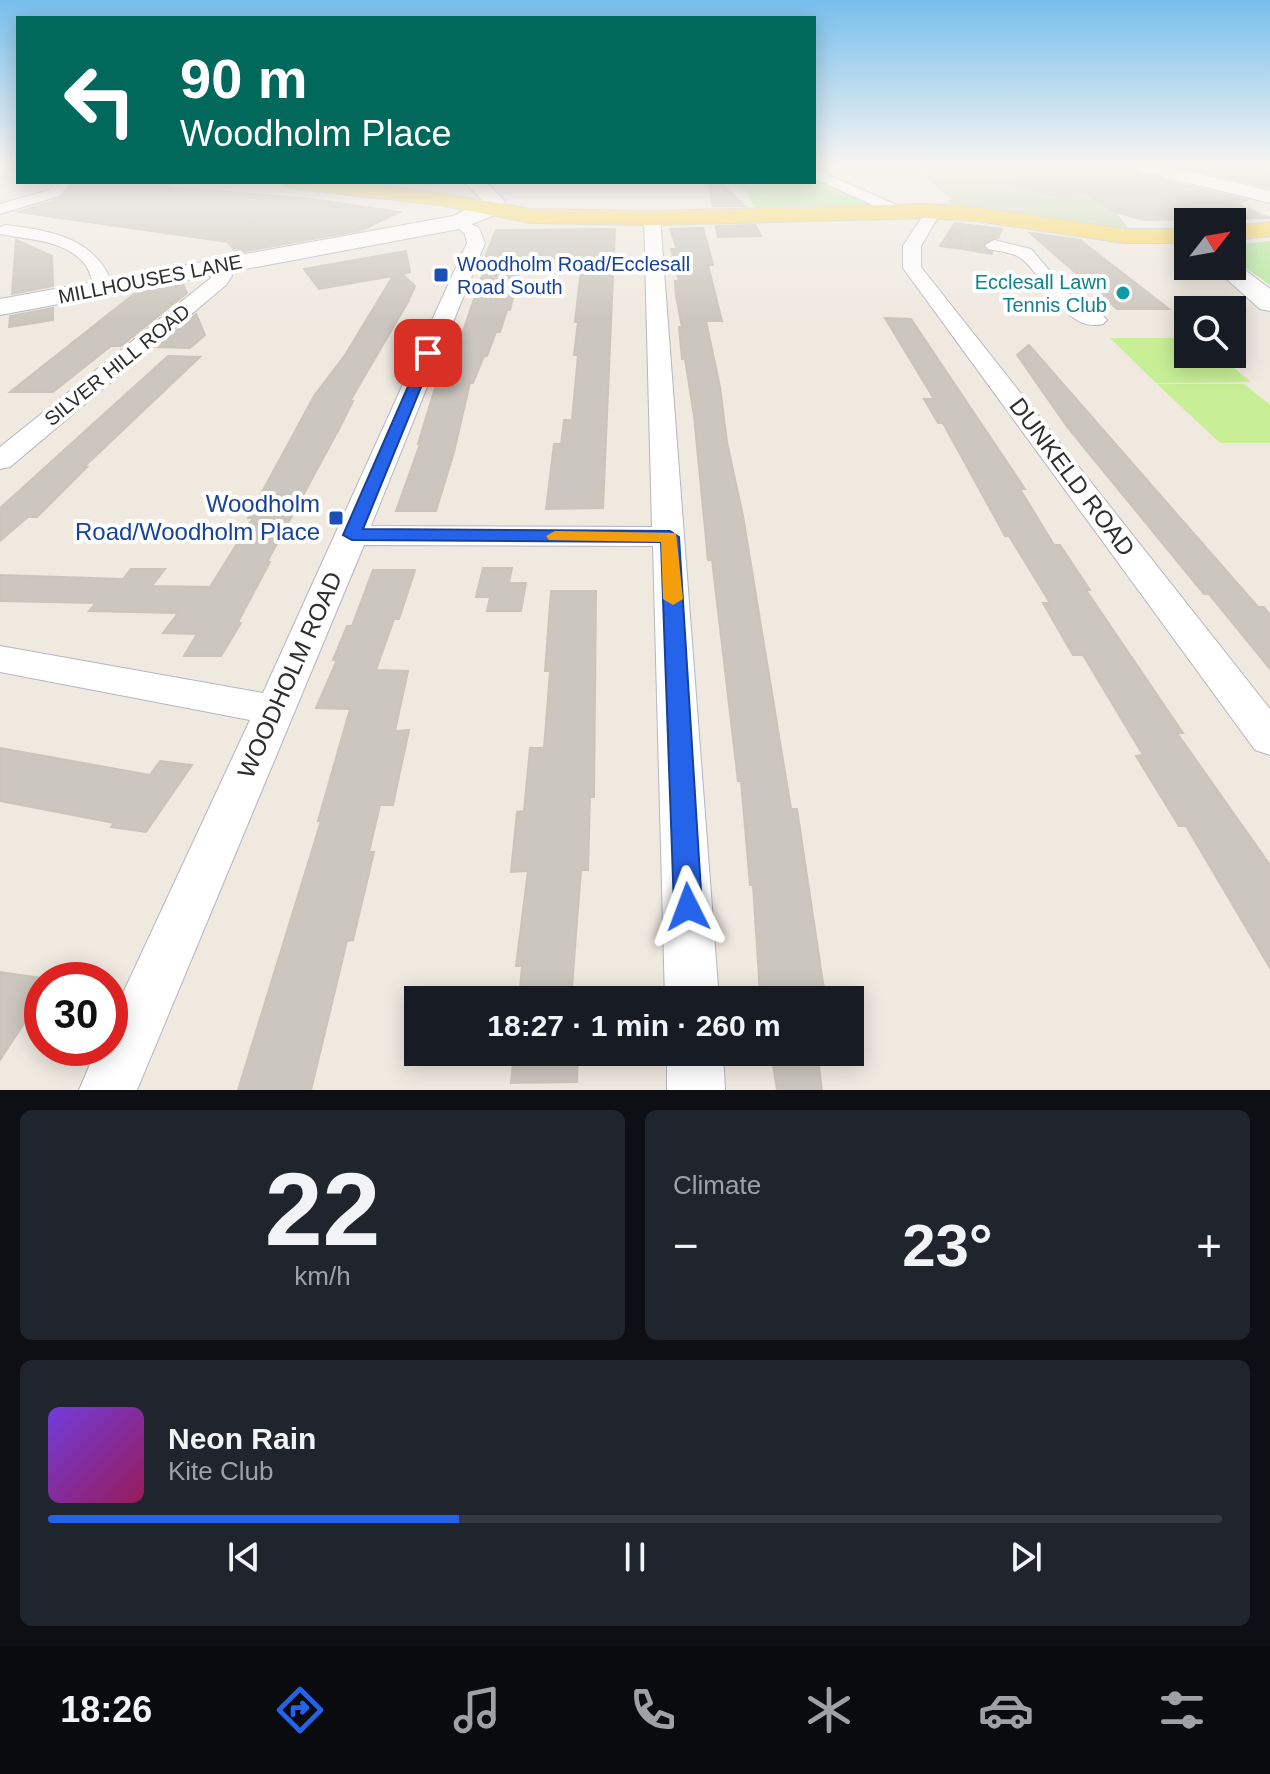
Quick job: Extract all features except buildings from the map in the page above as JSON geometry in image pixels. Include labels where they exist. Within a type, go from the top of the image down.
[{"type":"main road","points":[[644,218],[918,224],[954,218]]},
{"type":"main road","points":[[1003,218],[1124,236],[1174,236]]},
{"type":"main road","points":[[1246,232],[1270,229]]},
{"type":"street","name":"MILLHOUSES LANE","points":[[0,307],[463,218]]},
{"type":"street","name":"WOODHOLM ROAD","points":[[108,1090],[352,535],[476,243],[473,218]]},
{"type":"street","points":[[652,218],[691,986]]},
{"type":"street","points":[[905,218],[918,224]]},
{"type":"street","name":"DUNKELD ROAD","points":[[918,224],[909,258],[912,268],[1270,739]]},
{"type":"street","points":[[6,230],[47,237],[79,250],[98,266],[104,288]]},
{"type":"street","points":[[994,245],[1025,253],[1067,303],[1096,320]]},
{"type":"street","name":"SILVER HILL ROAD","points":[[0,461],[219,281],[223,276],[220,264]]},
{"type":"street","points":[[1242,280],[1270,303]]},
{"type":"street","points":[[352,535],[670,537]]},
{"type":"street","points":[[0,659],[274,710]]},
{"type":"street","points":[[695,1066],[696,1090]]},
{"type":"green space","points":[[1035,218],[1120,218],[1129,230],[1106,230]]},
{"type":"green space","points":[[1270,241],[1270,285],[1246,268],[1246,244]]},
{"type":"green space","points":[[1110,338],[1174,338],[1174,368],[1234,368],[1251,382],[1156,383]]},
{"type":"green space","points":[[1157,384],[1244,384],[1270,405],[1270,443],[1220,443]]},
{"type":"tunnel","points":[[947,239],[993,245]]},
{"type":"tunnel","points":[[978,243],[994,245]]},
{"type":"slow traffic","points":[[555,536],[670,537],[673,599]]},
{"type":"place","name":"Woodholm Road/Ecclesall Road South","points":[[441,275]]},
{"type":"place","name":"Ecclesall Lawn Tennis Club","points":[[1123,293]]},
{"type":"place","name":"Woodholm Road/Woodholm Place","points":[[336,518]]},
{"type":"route","points":[[428,353],[352,535],[670,537],[688,907]]}]
